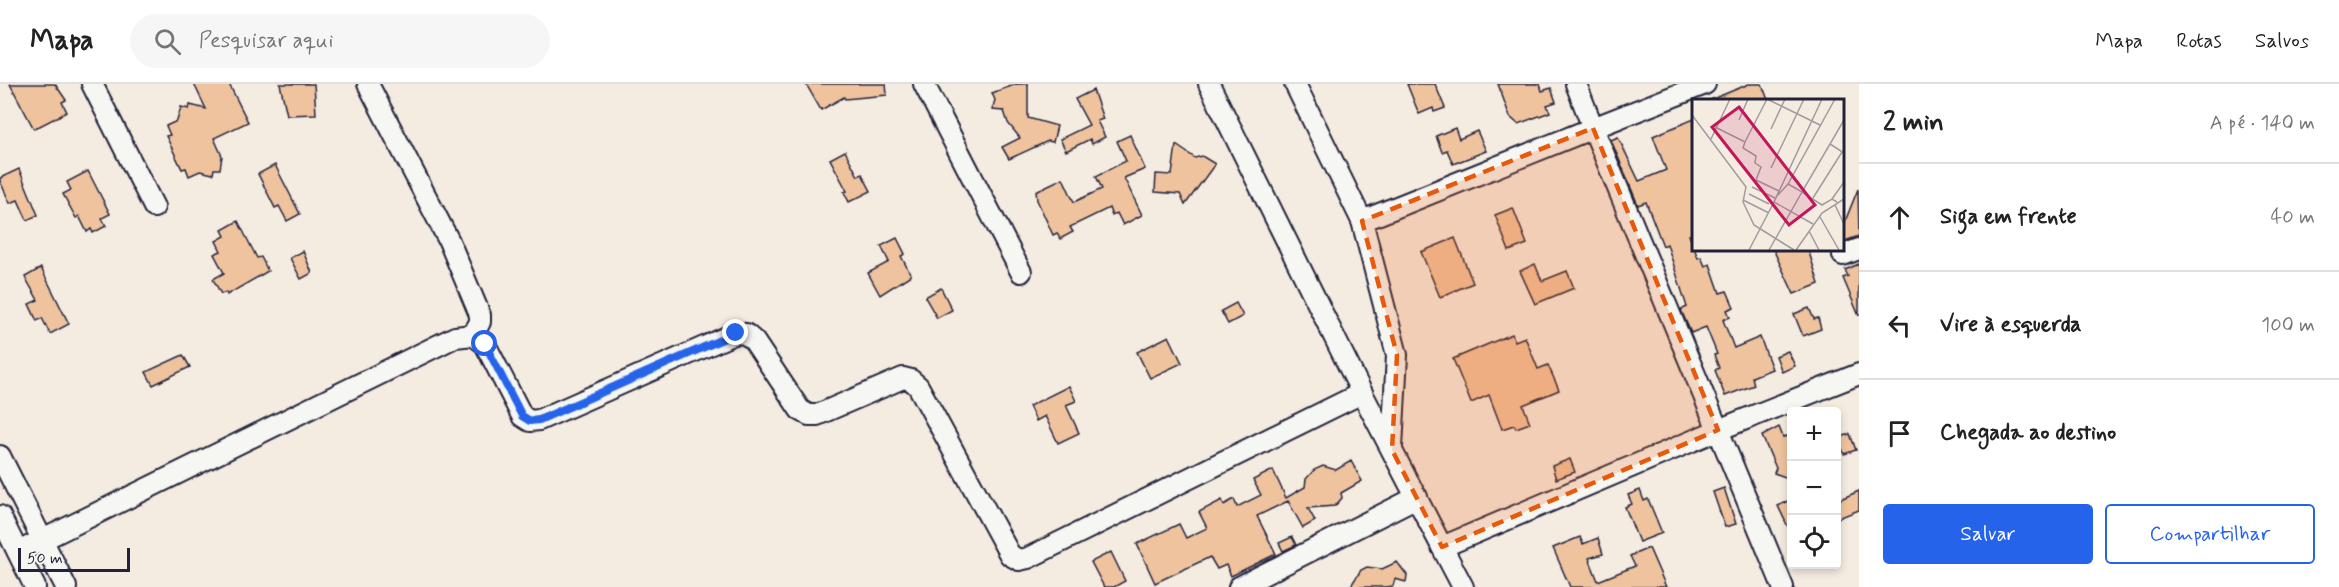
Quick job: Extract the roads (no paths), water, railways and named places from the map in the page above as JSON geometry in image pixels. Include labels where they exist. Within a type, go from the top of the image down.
[{"type":"street","points":[[92,84],[154,207]]},
{"type":"street","points":[[368,84],[449,242],[480,322],[473,334]]},
{"type":"street","points":[[924,84],[1021,273]]},
{"type":"street","points":[[1209,84],[1362,393],[1463,587]]},
{"type":"street","points":[[1295,84],[1362,220],[1397,354],[1392,450]]},
{"type":"street","points":[[1576,84],[1783,587]]},
{"type":"street","points":[[1362,220],[1705,84]]},
{"type":"street","points":[[18,552],[455,337],[473,334],[485,344],[522,416],[530,421],[539,420],[736,333],[746,334],[754,341],[800,410],[809,415],[817,415],[903,378],[911,380],[918,386],[1010,555],[1019,560],[1039,553],[1362,393]]},
{"type":"street","points":[[1442,547],[1718,430],[1859,374]]},
{"type":"street","points":[[0,456],[66,587]]},
{"type":"street","points":[[1239,587],[1417,497]]},
{"type":"street","points":[[0,516],[35,587]]}]
